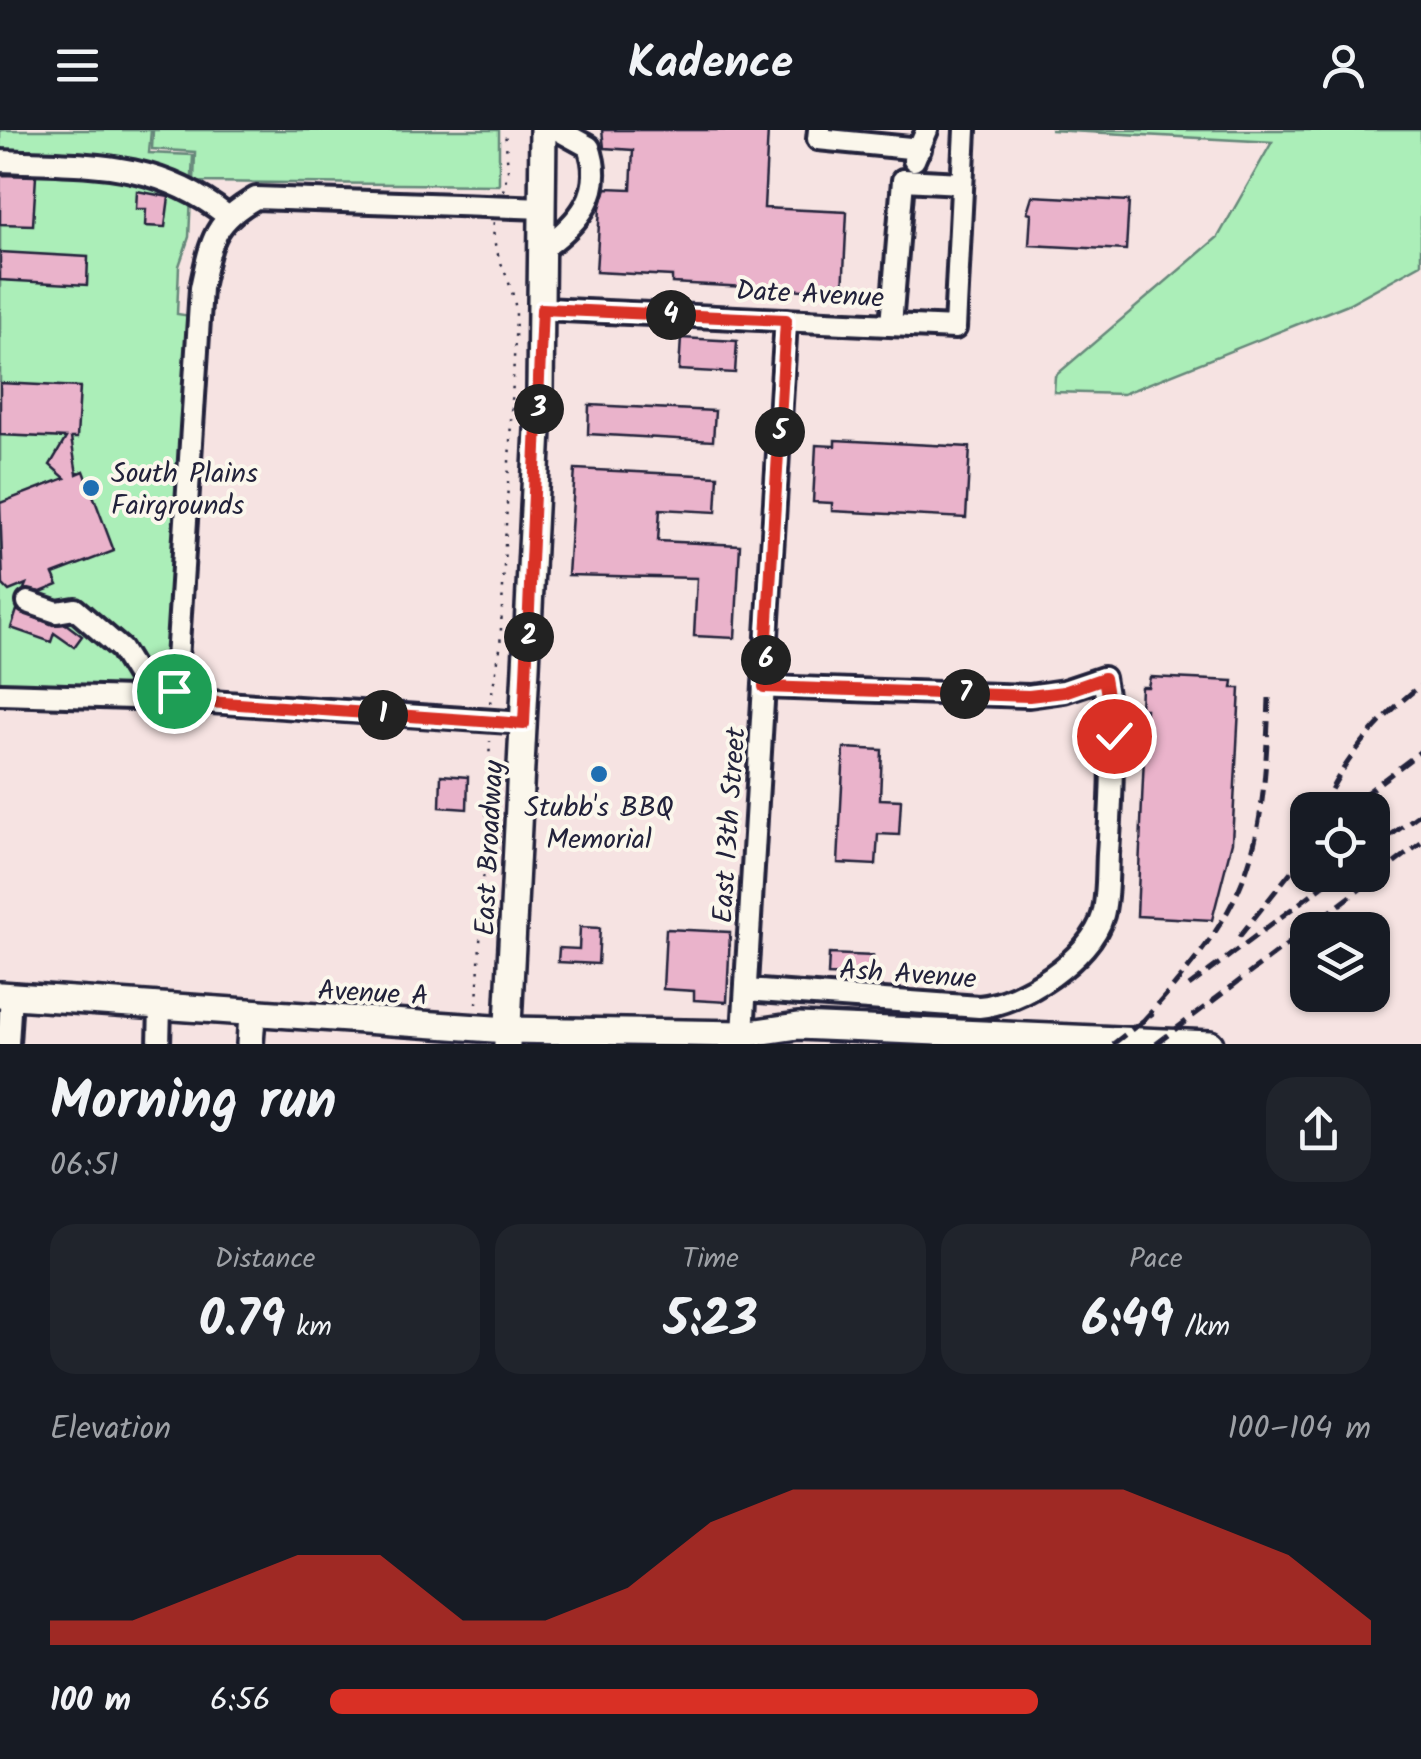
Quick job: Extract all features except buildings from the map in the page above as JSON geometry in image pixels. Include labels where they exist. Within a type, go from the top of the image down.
[{"type":"main road","name":"East Broadway","points":[[508,1037],[542,309],[543,130]]},
{"type":"main road","name":"Avenue A","points":[[5,995],[508,1037],[743,1034],[798,1026],[1210,1044]]},
{"type":"main road","points":[[250,1044],[252,1016]]},
{"type":"main road","name":"Avenue A","points":[[743,1034],[779,1044]]},
{"type":"street","points":[[544,248],[576,225],[593,189],[590,147],[558,130]]},
{"type":"street","points":[[903,180],[962,183],[965,130]]},
{"type":"street","points":[[815,133],[924,140],[903,180],[891,324]]},
{"type":"street","points":[[0,161],[111,166],[163,178],[193,189],[226,215]]},
{"type":"street","name":"Date Avenue","points":[[542,309],[955,328],[962,183]]},
{"type":"street","points":[[166,699],[174,691],[200,288],[211,243],[226,215],[256,198],[544,208]]},
{"type":"street","name":"East 13th Street","points":[[743,1034],[786,320]]},
{"type":"street","points":[[28,602],[57,612],[75,609],[121,649],[148,693],[166,699]]},
{"type":"street","name":"Ash Avenue","points":[[746,990],[980,1007],[1013,1002],[1057,972],[1095,932],[1103,916],[1114,736],[1104,678],[1064,692],[1029,696],[764,687]]},
{"type":"street","points":[[0,694],[166,699],[524,724]]},
{"type":"street","points":[[5,995],[8,1044]]},
{"type":"street","points":[[159,1044],[160,1007]]},
{"type":"path","points":[[477,1004],[490,722],[500,649],[516,317],[512,279],[492,236],[508,170],[504,130]]},
{"type":"green space","name":"South Plains Fairgrounds","points":[[0,130],[151,130],[149,153],[193,155],[189,237],[179,266],[177,314],[191,316],[171,669],[138,693],[0,686]]},
{"type":"green space","points":[[153,130],[499,130],[499,185],[194,182],[195,152],[152,149]]},
{"type":"green space","points":[[1050,130],[1421,130],[1421,264],[1348,304],[1123,394],[1054,392],[1055,376],[1218,237],[1272,142]]},
{"type":"railway","points":[[1330,792],[1363,742],[1421,685]]},
{"type":"railway","points":[[1142,1022],[1207,943],[1229,909],[1244,875],[1262,800],[1269,698]]},
{"type":"railway","points":[[1367,792],[1421,751]]},
{"type":"railway","points":[[1390,836],[1421,813]]},
{"type":"railway","points":[[1156,1044],[1421,843]]},
{"type":"railway","points":[[1239,937],[1290,873]]},
{"type":"railway","points":[[1189,986],[1314,892]]},
{"type":"railway","points":[[1113,1044],[1153,1013]]},
{"type":"place","name":"South Plains Fairgrounds","points":[[91,488]]},
{"type":"place","name":"Stubb's BBQ Memorial","points":[[599,774]]},
{"type":"route","points":[[174,691],[166,699],[524,724],[542,309],[786,320],[764,687],[1029,696],[1064,692],[1104,678],[1114,736]]}]
